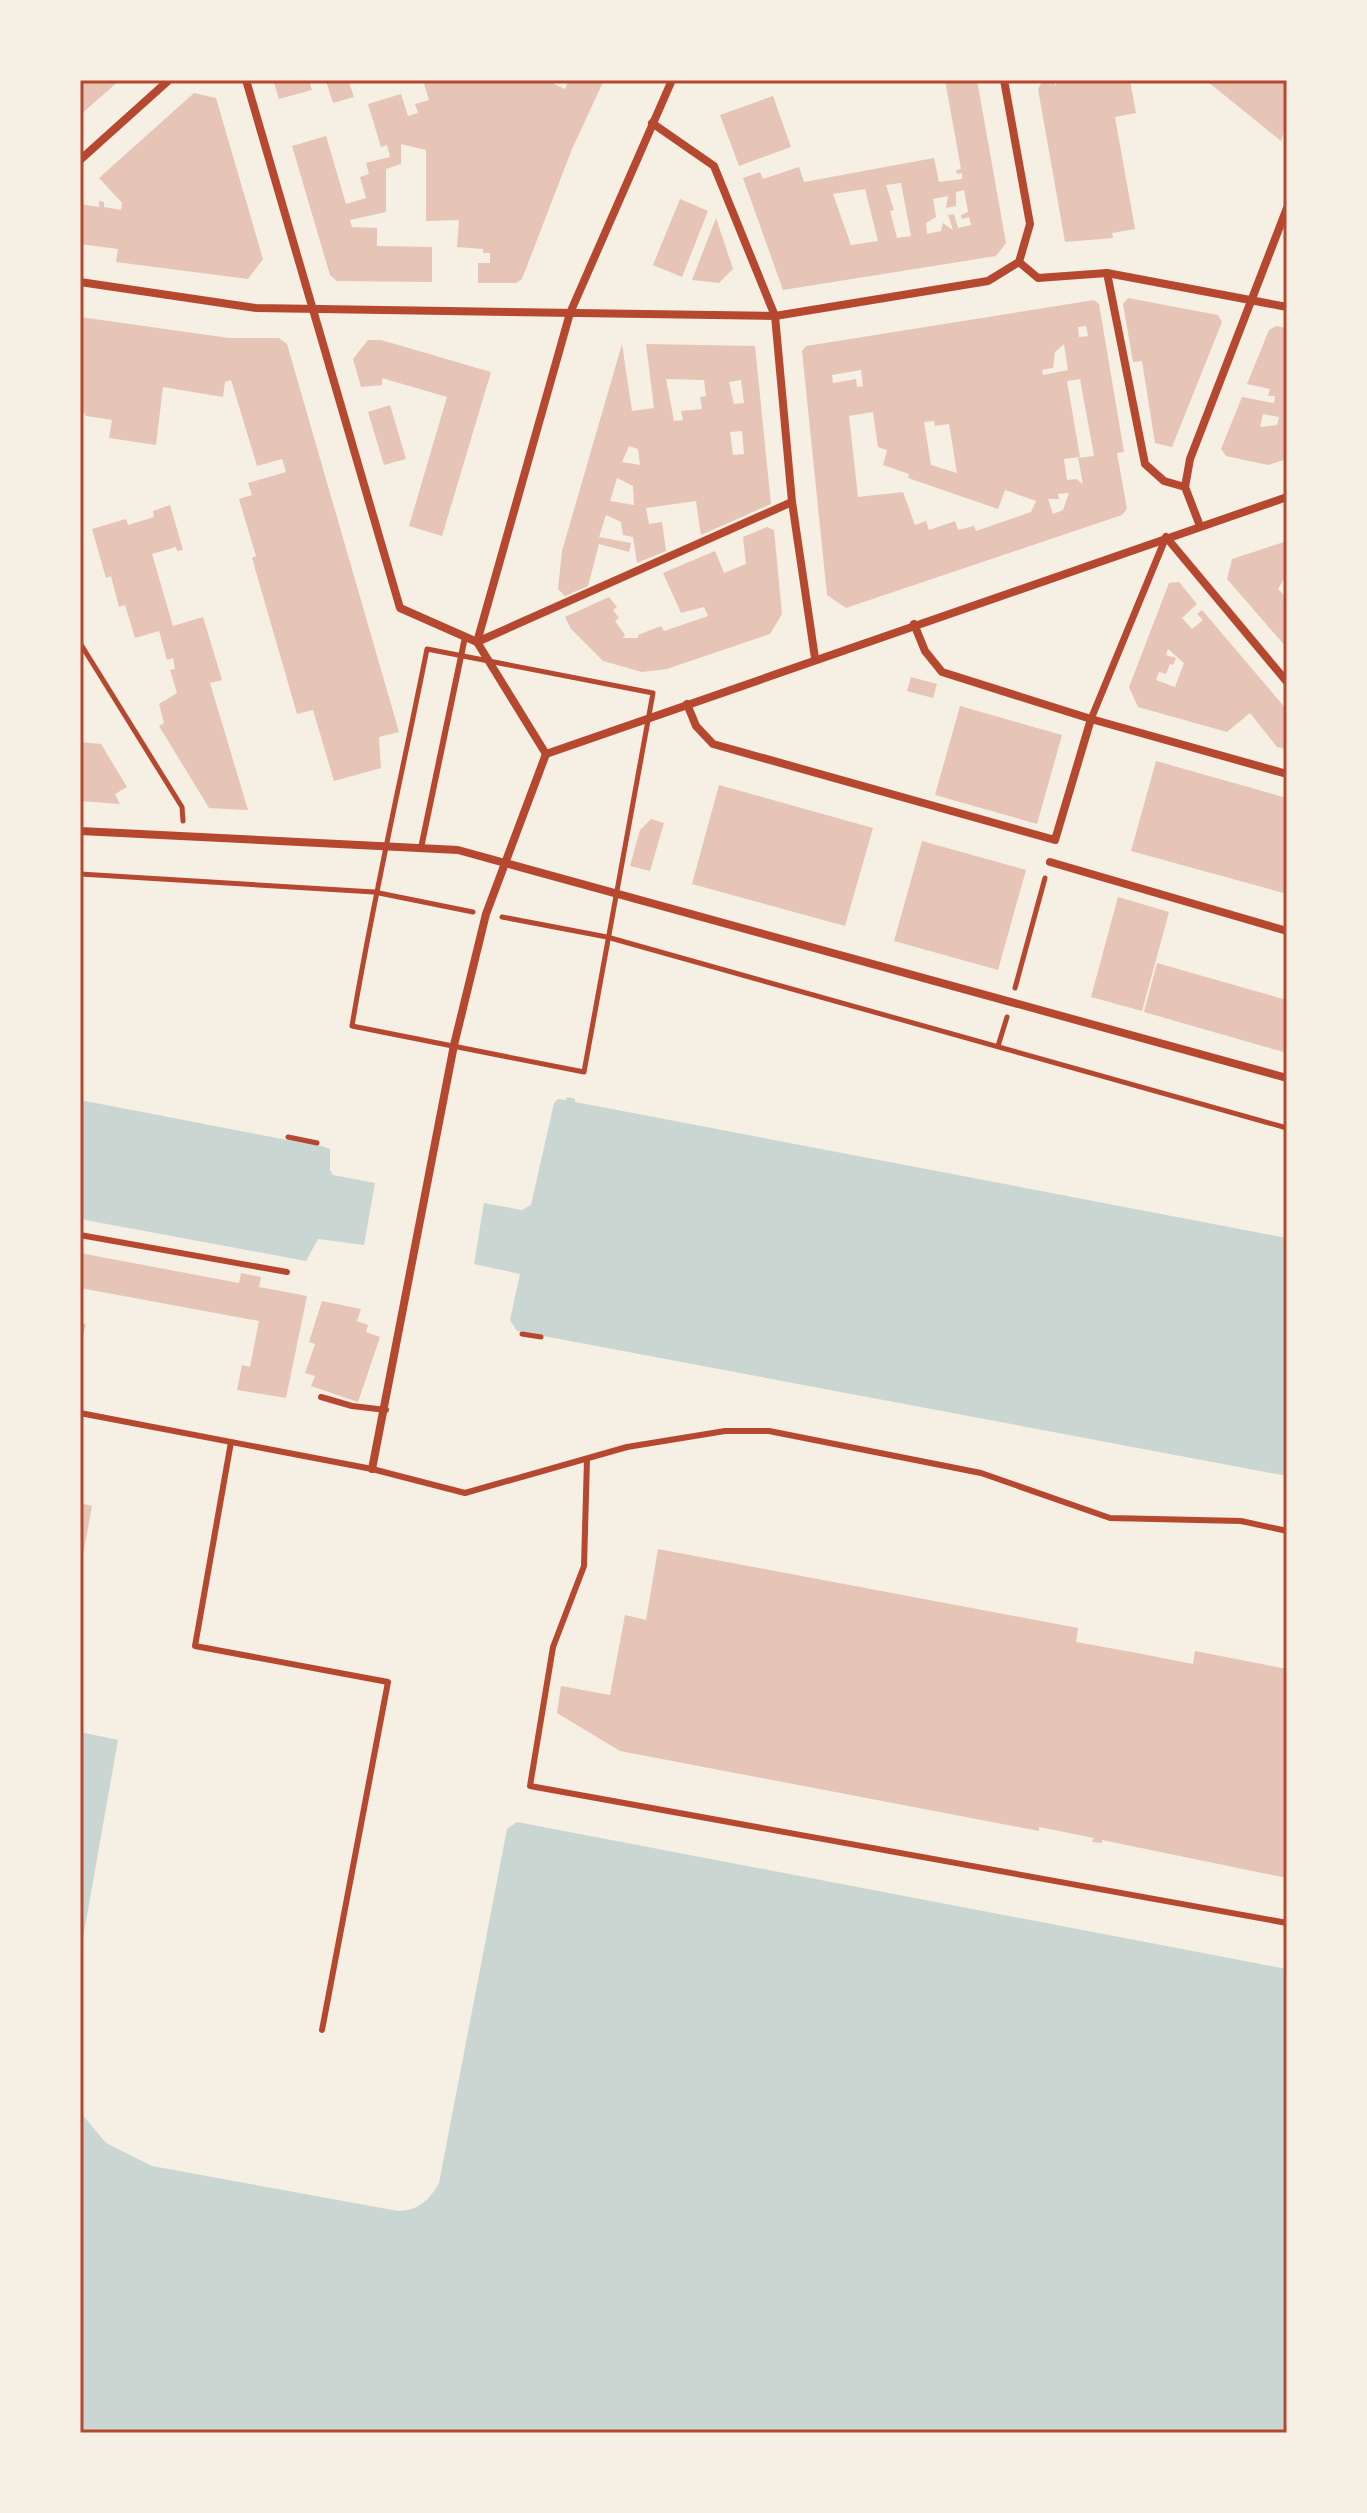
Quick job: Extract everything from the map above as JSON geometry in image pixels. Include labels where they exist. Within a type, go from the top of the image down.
[{"type":"street","points":[[80,160],[169,80]]},
{"type":"street","points":[[246,80],[400,608],[477,642],[546,754]]},
{"type":"street","points":[[477,642],[570,313],[672,80]]},
{"type":"street","points":[[80,282],[256,308],[775,316],[988,281],[1019,262],[1030,224],[1004,80]]},
{"type":"street","points":[[652,123],[714,166],[775,316],[792,502],[815,658]]},
{"type":"street","points":[[1200,526],[1185,487],[1190,459],[1254,301],[1287,208]]},
{"type":"street","points":[[1019,262],[1038,278],[1107,273],[1287,307]]},
{"type":"street","points":[[1107,273],[1145,464],[1164,481],[1185,487]]},
{"type":"street","points":[[372,1469],[386,1410],[454,1045],[486,914],[546,754],[815,658],[1287,497]]},
{"type":"street","points":[[477,642],[792,502]]},
{"type":"street","points":[[1166,537],[1287,682]]},
{"type":"street","points":[[687,704],[696,726],[713,744],[1055,840],[1091,719],[1166,537]]},
{"type":"street","points":[[914,624],[925,651],[942,672],[1091,719],[1287,774]]},
{"type":"street","points":[[80,831],[458,850],[1287,1078]]},
{"type":"street","points":[[1050,862],[1287,931]]},
{"type":"lane","points":[[421,848],[465,637]]},
{"type":"lane","points":[[80,1235],[287,1272]]},
{"type":"lane","points":[[321,1397],[352,1406],[386,1410]]},
{"type":"lane","points":[[80,1413],[372,1469],[465,1493],[680,1437],[725,1431],[769,1431],[981,1473],[1110,1518],[1241,1521],[1287,1531]]},
{"type":"lane","points":[[231,1442],[195,1646],[388,1682],[322,2030]]},
{"type":"lane","points":[[587,1459],[584,1566],[553,1647],[530,1786],[1287,1923]]},
{"type":"path","points":[[80,643],[182,807],[185,837]]},
{"type":"path","points":[[998,1046],[1050,862]]},
{"type":"path","points":[[80,874],[374,892],[607,937],[1287,1128]]},
{"type":"path","points":[[288,1137],[317,1143]]},
{"type":"path","points":[[522,1334],[541,1337]]},
{"type":"shaded area","points":[[567,1097],[575,1099],[575,1102],[1287,1238],[1287,1476],[517,1331],[510,1320],[520,1274],[474,1264],[484,1203],[522,1210],[531,1205],[554,1103]]},
{"type":"shaded area","points":[[80,1100],[287,1140],[288,1135],[318,1140],[318,1145],[330,1149],[330,1170],[333,1175],[375,1183],[364,1245],[318,1239],[306,1261],[80,1219]]},
{"type":"shaded area","points":[[80,1732],[118,1740],[80,1955]]},
{"type":"shaded area","points":[[517,1822],[1287,1969],[1287,2433],[80,2433],[80,2112],[106,2143],[152,2166],[398,2211],[423,2203],[439,2183],[507,1829]]},
{"type":"building","points":[[80,80],[120,80],[80,115]]},
{"type":"building","points":[[273,80],[309,80],[312,90],[279,99]]},
{"type":"building","points":[[348,80],[354,97],[333,103],[326,81]]},
{"type":"building","points":[[423,80],[546,80],[565,89],[569,80],[604,80],[572,149],[522,279],[516,283],[478,283],[478,263],[490,263],[490,253],[483,253],[483,249],[457,247],[459,220],[426,221],[426,150],[401,144],[401,164],[386,169],[386,212],[350,220],[352,227],[377,228],[377,246],[432,247],[432,282],[337,281],[330,275],[292,146],[326,136],[346,204],[366,198],[360,177],[369,174],[366,163],[390,157],[387,145],[381,147],[368,104],[401,94],[408,116],[418,113],[415,104],[429,100]]},
{"type":"building","points":[[945,80],[977,80],[1006,243],[996,256],[783,290],[743,178],[760,172],[763,179],[799,167],[804,182],[934,158],[939,182],[962,179],[962,173],[957,174],[956,170],[961,169]],"holes":[[[901,183],[911,236],[897,238],[890,211],[894,210],[886,185]],[[865,189],[878,241],[851,245],[833,194]],[[964,190],[968,212],[961,215],[962,219],[969,217],[971,225],[958,228],[954,214],[948,215],[953,230],[943,223],[941,231],[927,234],[926,223],[936,217],[933,199],[948,196],[946,208],[956,206],[956,192]]]},
{"type":"building","points":[[1043,80],[1052,80],[1056,86],[1057,80],[1130,80],[1136,113],[1115,117],[1135,229],[1112,233],[1113,238],[1065,242],[1038,89]]},
{"type":"building","points":[[1287,80],[1287,124],[1281,141],[1208,82]]},
{"type":"building","points":[[194,93],[216,98],[263,259],[248,279],[116,262],[118,249],[80,244],[80,204],[99,207],[99,201],[104,202],[104,207],[121,210],[122,203],[99,178]]},
{"type":"building","points":[[773,96],[791,147],[739,166],[720,115]]},
{"type":"building","points":[[680,199],[708,211],[682,277],[653,265]]},
{"type":"building","points":[[716,218],[733,269],[719,283],[692,280]]},
{"type":"building","points":[[1128,298],[1218,315],[1222,322],[1172,447],[1155,443],[1142,361],[1133,362],[1123,304]]},
{"type":"building","points":[[1094,300],[1099,304],[1124,452],[1117,453],[1127,509],[1122,515],[846,608],[827,595],[802,351],[806,346]],"holes":[[[1086,326],[1088,336],[1079,337],[1078,327]],[[1064,344],[1068,370],[1043,375],[1042,370],[1053,368],[1055,352]],[[861,370],[863,386],[857,387],[856,379],[833,383],[832,375]],[[1080,379],[1094,456],[1078,458],[1083,484],[1076,479],[1067,480],[1064,459],[1080,457],[1067,381]],[[873,412],[878,447],[887,450],[883,465],[909,474],[908,478],[998,509],[1005,490],[1036,501],[1031,512],[976,531],[974,526],[958,530],[955,521],[929,530],[926,521],[915,525],[903,492],[858,497],[849,416]],[[934,421],[935,426],[949,424],[957,473],[931,465],[924,422]],[[1069,493],[1063,510],[1053,514],[1048,499],[1059,499],[1058,494]]]},
{"type":"building","points":[[80,317],[229,338],[279,338],[287,344],[399,732],[379,737],[381,768],[334,781],[313,710],[297,714],[252,558],[256,556],[239,499],[252,495],[248,483],[286,472],[282,459],[257,466],[231,380],[225,382],[223,397],[163,387],[156,445],[109,438],[112,420],[86,416],[80,407]]},
{"type":"building","points":[[1276,326],[1287,328],[1287,459],[1268,465],[1226,456],[1221,449],[1242,397],[1274,403],[1275,396],[1268,396],[1270,389],[1247,384],[1269,330]],"holes":[[[1263,414],[1279,417],[1277,425],[1260,427]]]},
{"type":"building","points":[[368,340],[381,340],[491,372],[442,536],[409,526],[447,397],[382,378],[382,385],[361,387],[353,359]]},
{"type":"building","points":[[622,344],[632,411],[654,408],[646,344],[755,346],[771,504],[701,535],[696,501],[646,508],[649,524],[662,522],[666,551],[637,563],[633,537],[623,535],[621,522],[606,515],[599,537],[631,543],[629,552],[599,544],[588,586],[565,596],[558,589],[562,551]],"holes":[[[666,379],[704,380],[706,396],[700,397],[702,409],[681,411],[683,420],[674,421]],[[741,380],[744,403],[734,404],[729,382]],[[742,431],[744,454],[733,455],[730,432]],[[629,446],[638,449],[640,465],[622,462]],[[617,478],[633,486],[634,505],[610,501]]]},
{"type":"building","points":[[390,405],[406,459],[384,465],[368,412]]},
{"type":"building","points":[[170,505],[183,550],[177,551],[176,547],[152,554],[173,626],[203,617],[222,680],[210,683],[248,810],[209,808],[159,726],[164,723],[159,704],[177,693],[170,670],[175,669],[173,658],[167,660],[159,631],[135,638],[125,605],[119,607],[111,576],[106,578],[92,529],[126,519],[128,525],[154,517],[153,511]]},
{"type":"building","points":[[767,527],[774,530],[782,614],[770,634],[667,669],[642,672],[603,661],[571,629],[565,617],[609,597],[617,607],[613,610],[619,618],[615,621],[625,635],[623,638],[638,638],[638,635],[661,626],[664,631],[708,616],[704,607],[681,613],[663,573],[715,551],[724,573],[746,564],[743,537]]},
{"type":"building","points":[[1287,541],[1287,574],[1278,589],[1287,598],[1287,648],[1227,579],[1232,559]]},
{"type":"building","points":[[1179,582],[1197,604],[1182,618],[1192,629],[1203,620],[1197,614],[1202,610],[1287,710],[1287,749],[1277,747],[1250,713],[1227,732],[1138,707],[1129,687],[1169,583]],"holes":[[[1168,649],[1184,663],[1175,687],[1156,680],[1159,672],[1166,674],[1176,658],[1166,655]]]},
{"type":"building","points":[[911,677],[937,684],[933,698],[907,691]]},
{"type":"building","points":[[960,706],[1062,735],[1037,824],[935,795]]},
{"type":"building","points":[[80,742],[101,744],[127,787],[115,794],[120,804],[80,801]]},
{"type":"building","points":[[1156,761],[1287,798],[1287,894],[1131,851]]},
{"type":"building","points":[[719,785],[873,828],[845,926],[692,884]]},
{"type":"building","points":[[651,819],[664,823],[650,871],[630,866],[640,830]]},
{"type":"building","points":[[922,841],[1026,870],[998,970],[894,941]]},
{"type":"building","points":[[1118,897],[1169,912],[1142,1011],[1091,997]]},
{"type":"building","points":[[1157,963],[1287,1000],[1287,1053],[1144,1012]]},
{"type":"building","points":[[80,1253],[239,1283],[241,1273],[261,1277],[259,1287],[307,1296],[286,1398],[237,1390],[242,1365],[250,1367],[259,1321],[80,1288]]},
{"type":"building","points":[[322,1301],[361,1309],[357,1321],[368,1325],[366,1332],[380,1337],[358,1402],[311,1386],[315,1376],[305,1373],[315,1344],[309,1342]]},
{"type":"building","points":[[80,1323],[86,1324],[81,1344],[80,1344]]},
{"type":"building","points":[[80,1503],[92,1506],[82,1561],[80,1561]]},
{"type":"building","points":[[658,1549],[1078,1628],[1076,1642],[1193,1664],[1195,1651],[1287,1669],[1287,1878],[1102,1840],[1102,1843],[1092,1842],[1094,1838],[1039,1827],[1039,1831],[620,1751],[557,1713],[561,1686],[610,1695],[625,1615],[646,1620]]}]
